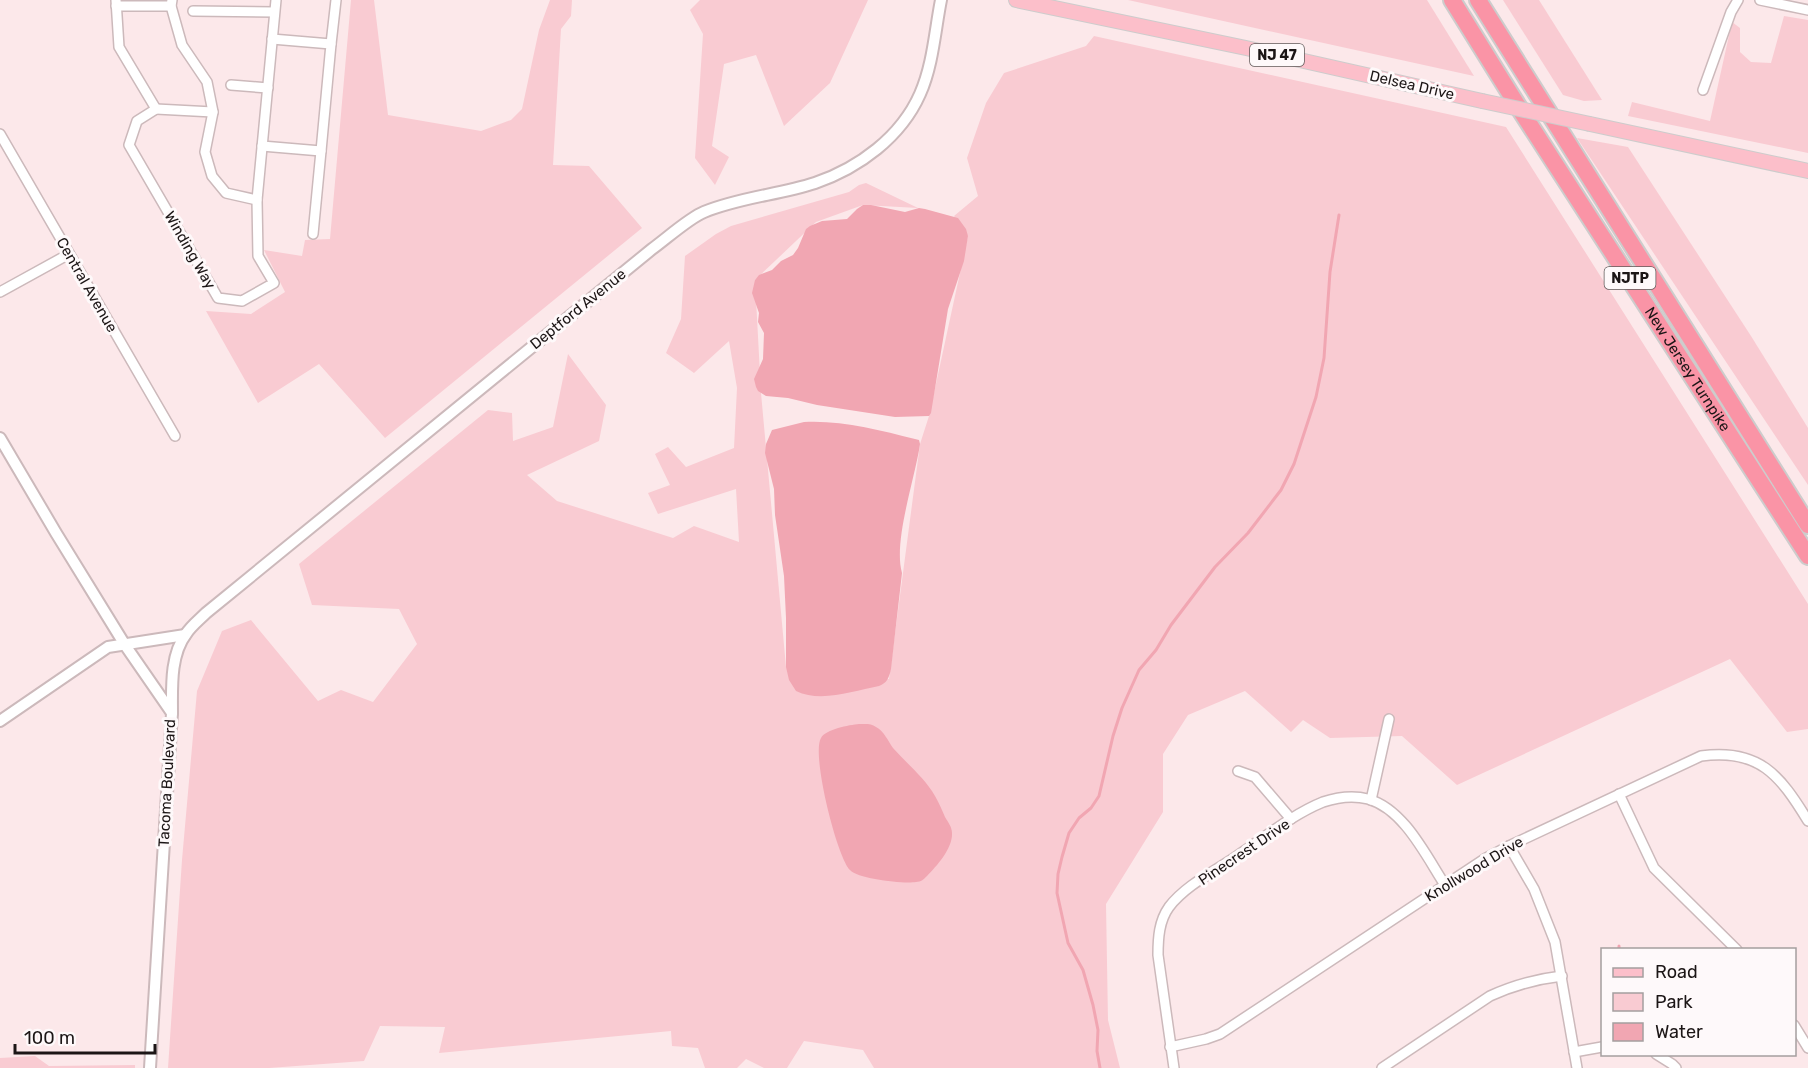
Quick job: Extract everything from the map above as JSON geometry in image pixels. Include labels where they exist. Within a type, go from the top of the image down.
[{"type":"highway","name":"New Jersey Turnpike","points":[[1452,0],[1521,111],[1808,555]]},
{"type":"highway","name":"New Jersey Turnpike","points":[[1478,0],[1808,525]]},
{"type":"main road","name":"Delsea Drive","points":[[1016,0],[1808,171]]},
{"type":"street","name":"Winding Way","points":[[156,109],[137,121],[129,145],[218,298],[242,301],[274,283],[258,256],[257,200],[276,0]]},
{"type":"street","points":[[313,234],[336,0]]},
{"type":"street","name":"Deptford Avenue","points":[[171,713],[174,669],[178,651],[185,635],[206,613],[643,256],[698,215],[745,198],[814,183],[848,169],[867,157],[897,130],[920,93],[928,69],[941,0]]},
{"type":"street","points":[[1703,90],[1731,12],[1738,0]]},
{"type":"street","points":[[1760,0],[1808,10]]},
{"type":"street","points":[[213,112],[156,109],[118,47],[116,3],[172,3],[182,45],[207,82],[213,112],[206,152],[212,176],[226,193],[257,200]]},
{"type":"street","points":[[194,11],[274,12]]},
{"type":"street","points":[[272,39],[331,44]]},
{"type":"street","points":[[231,86],[267,88]]},
{"type":"street","name":"Central Avenue","points":[[0,134],[175,436]]},
{"type":"street","points":[[262,146],[321,151]]},
{"type":"street","points":[[0,292],[69,254]]},
{"type":"street","name":"Tacoma Boulevard","points":[[0,438],[125,645],[171,713],[150,1068]]},
{"type":"street","points":[[0,721],[108,647],[185,635]]},
{"type":"street","points":[[1371,800],[1389,719]]},
{"type":"street","name":"Knollwood Drive","points":[[1170,1047],[1220,1034],[1486,858],[1701,756],[1719,753],[1757,762],[1773,772],[1783,783],[1808,821]]},
{"type":"street","points":[[1238,771],[1255,777],[1291,819]]},
{"type":"street","points":[[1618,794],[1654,868],[1735,948]]},
{"type":"street","name":"Pinecrest Drive","points":[[1174,1068],[1158,955],[1161,921],[1168,908],[1184,892],[1291,819],[1322,803],[1340,797],[1356,796],[1371,800],[1390,810],[1405,824],[1445,885]]},
{"type":"street","points":[[1509,846],[1534,889],[1555,942],[1577,1068]]},
{"type":"street","points":[[1382,1068],[1490,996],[1508,987],[1562,976]]},
{"type":"street","points":[[1796,1027],[1808,1048]]},
{"type":"street","points":[[1574,1052],[1601,1047]]},
{"type":"street","points":[[1659,1056],[1676,1068]]},
{"type":"green space","points":[[351,0],[374,0],[388,115],[481,131],[511,120],[522,109],[539,30],[550,0],[572,0],[571,16],[561,29],[553,165],[589,166],[642,228],[385,438],[319,364],[258,403],[206,311],[251,314],[285,292],[264,250],[302,256],[305,240],[330,239]]},
{"type":"green space","points":[[700,0],[868,0],[830,83],[784,126],[756,55],[724,64],[712,146],[729,157],[715,185],[695,158],[703,34],[690,10]]},
{"type":"green space","points":[[1128,0],[1427,0],[1474,76]]},
{"type":"green space","points":[[1503,0],[1539,0],[1602,100],[1584,101],[1563,95]]},
{"type":"green space","points":[[1784,16],[1808,20],[1808,153],[1628,116],[1632,102],[1710,121],[1732,22],[1740,28],[1740,52],[1751,62],[1771,63]]},
{"type":"green space","points":[[1094,36],[1506,127],[1808,604],[1808,729],[1787,732],[1730,659],[1457,785],[1402,736],[1330,738],[1303,720],[1291,732],[1245,691],[1188,715],[1163,754],[1163,812],[1106,904],[1108,1020],[1120,1068],[874,1068],[863,1050],[804,1041],[787,1068],[764,1068],[746,1059],[737,1068],[705,1068],[698,1048],[672,1046],[671,1031],[439,1053],[445,1027],[380,1026],[364,1061],[269,1068],[168,1068],[182,860],[197,691],[222,631],[251,620],[318,701],[341,690],[373,702],[417,644],[399,609],[312,605],[299,564],[488,410],[512,413],[513,441],[553,427],[568,354],[606,405],[599,441],[527,475],[557,501],[673,538],[694,526],[739,542],[736,489],[658,514],[648,493],[670,485],[655,454],[668,447],[686,467],[734,448],[737,388],[729,341],[694,373],[666,353],[681,319],[685,256],[731,226],[849,192],[866,183],[918,208],[863,205],[816,222],[755,280],[761,393],[786,667],[889,679],[920,444],[929,416],[968,236],[954,216],[978,196],[967,158],[986,103],[1004,73],[1086,46]]},
{"type":"green space","points":[[1577,138],[1628,147],[1808,428],[1808,485]]},
{"type":"green space","points":[[35,1056],[49,1066],[135,1065],[135,1068],[0,1068],[0,1058]]},
{"type":"water","points":[[863,205],[905,212],[919,208],[925,209],[958,218],[966,229],[968,236],[964,261],[948,309],[929,416],[895,417],[817,405],[788,398],[766,396],[756,387],[754,379],[763,359],[764,333],[758,322],[759,313],[752,293],[755,280],[759,275],[772,270],[781,261],[793,255],[806,229],[810,226],[822,221],[847,219]]},
{"type":"water","points":[[804,422],[860,426],[919,440],[920,444],[902,527],[900,560],[902,573],[889,675],[886,682],[879,686],[826,696],[796,691],[789,680],[786,667],[784,576],[775,515],[774,489],[765,453],[772,430]]},
{"type":"water","points":[[872,725],[886,736],[893,748],[931,789],[951,827],[952,839],[947,851],[925,878],[919,881],[881,880],[855,873],[850,870],[839,846],[832,827],[822,783],[819,748],[821,738],[828,732],[844,726]]},
{"type":"waterway","points":[[1100,1068],[1097,1051],[1098,1030],[1093,1005],[1083,970],[1068,943],[1057,893],[1062,857],[1069,833],[1099,796],[1113,736],[1122,708],[1139,670],[1156,650],[1171,625],[1215,567],[1248,533],[1281,490],[1294,464],[1316,397],[1324,358],[1330,272],[1339,215]]}]
